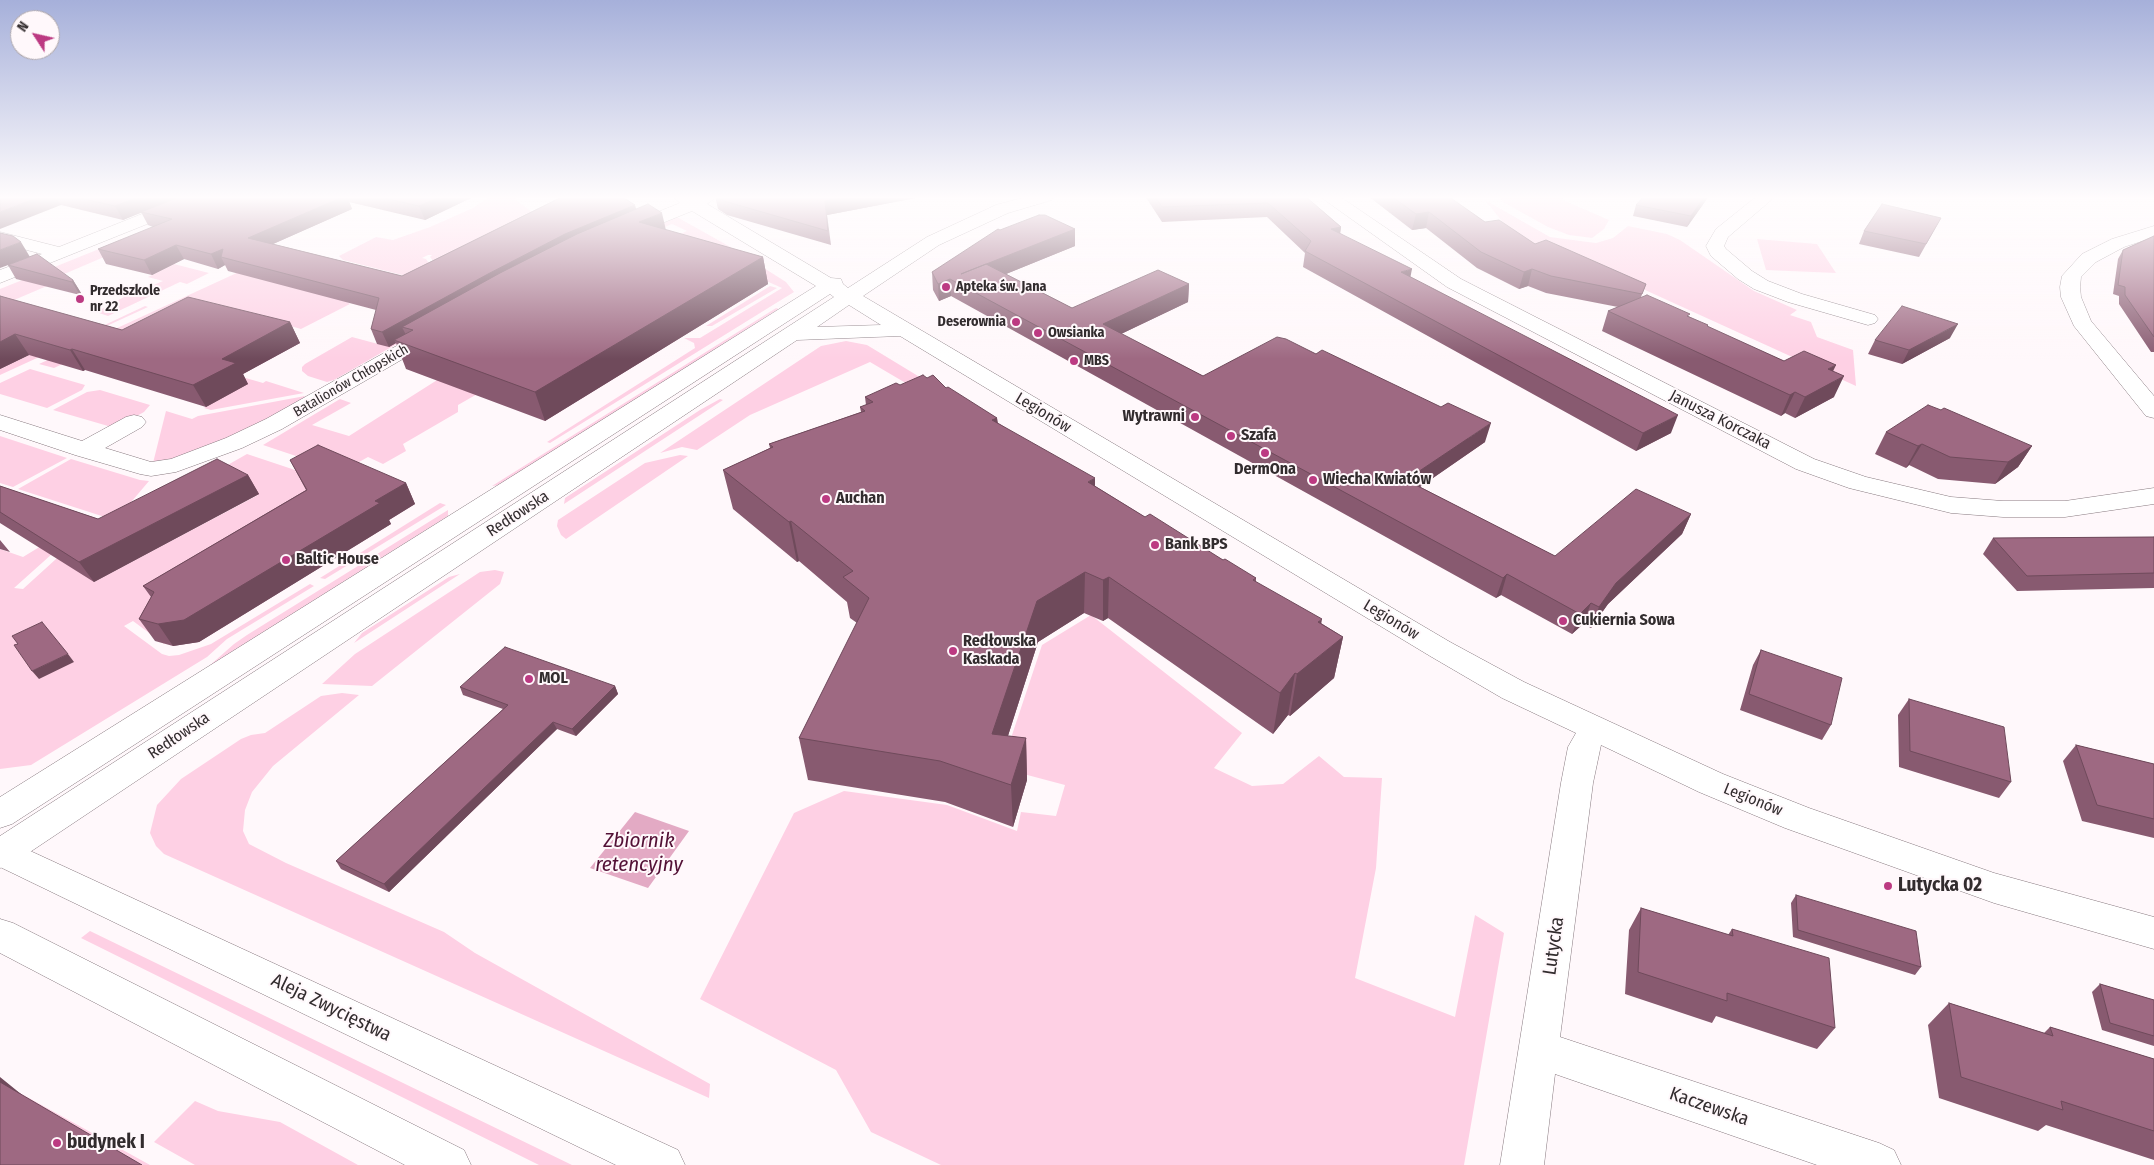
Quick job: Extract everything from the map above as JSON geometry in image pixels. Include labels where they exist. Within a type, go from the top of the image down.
[{"type":"street","points":[[54,250],[61,252]]},
{"type":"street","points":[[0,277],[65,250]]},
{"type":"street","name":"Legionów","points":[[776,250],[841,287],[903,330],[1440,649],[1513,690],[1711,783],[1797,818],[1902,857],[2012,894],[2154,933]]},
{"type":"street","name":"Redłowska","points":[[0,814],[841,287],[914,250]]},
{"type":"street","name":"Janusza Korczaka","points":[[1407,250],[1454,283],[1805,464],[1868,485],[1951,505],[2002,509],[2065,509],[2154,496]]},
{"type":"street","points":[[1717,250],[1745,275],[1761,285],[1795,298],[1868,319]]},
{"type":"street","points":[[2104,250],[2089,258],[2072,276],[2071,297],[2081,322],[2154,410]]},
{"type":"street","name":"Redłowska","points":[[1,852],[792,334],[841,287]]},
{"type":"street","name":"Batalionów Chłopskich","points":[[0,422],[140,467],[151,469],[176,464],[201,456],[274,424],[446,326]]},
{"type":"street","points":[[792,334],[903,330]]},
{"type":"street","points":[[83,450],[134,422]]},
{"type":"street","name":"Lutycka","points":[[1522,1165],[1584,747],[1594,729]]},
{"type":"street","name":"Aleja Zwycięstwa","points":[[1,852],[663,1165]]},
{"type":"street","points":[[0,935],[449,1165]]},
{"type":"street","name":"Kaczewska","points":[[1539,1049],[1879,1165]]},
{"type":"shaded area","points":[[96,250],[118,251],[41,284],[47,286],[0,306],[0,289]]},
{"type":"shaded area","points":[[350,250],[457,250],[434,262],[430,257],[432,255],[422,258],[426,259],[431,266],[410,277],[343,260],[339,256]]},
{"type":"shaded area","points":[[600,250],[736,250],[786,282],[794,292],[550,443],[547,442],[695,348],[694,343],[684,338],[700,338],[782,288],[764,280],[705,264],[458,405],[458,412],[403,444],[406,451],[383,464],[368,457],[332,477],[164,644],[133,621],[124,626],[162,654],[169,656],[179,655],[211,644],[310,584],[314,586],[227,639],[207,657],[31,765],[0,769],[0,549],[23,557],[74,526],[62,545],[14,588],[23,589],[67,549],[94,582],[258,495],[210,475],[247,454],[298,471],[314,462],[263,445],[340,399],[351,403],[312,425],[349,436],[519,328],[589,255]]},
{"type":"shaded area","points":[[1558,250],[1695,250],[1754,291],[1797,310],[1790,315],[1811,322],[1817,337],[1853,350],[1856,386]]},
{"type":"shaded area","points":[[1760,250],[1821,250],[1836,273],[1766,270]]},
{"type":"shaded area","points":[[280,253],[350,304],[301,329],[262,318],[107,343],[54,368],[39,364]]},
{"type":"shaded area","points":[[174,264],[209,273],[187,284],[180,282],[108,316],[96,312],[124,297],[163,281],[148,277]]},
{"type":"shaded area","points":[[770,286],[777,288],[712,326],[706,326]]},
{"type":"shaded area","points":[[145,306],[148,307],[0,375],[0,369],[33,353],[60,346]]},
{"type":"shaded area","points":[[776,308],[779,309],[499,485],[492,486]]},
{"type":"shaded area","points":[[447,315],[334,380],[327,382],[308,376],[302,371],[302,367],[305,364],[352,337],[378,344]]},
{"type":"shaded area","points":[[846,341],[867,345],[946,393],[926,395],[870,362],[750,415],[697,450],[682,447],[660,453],[821,346]]},
{"type":"shaded area","points":[[197,364],[263,383],[266,381],[304,393],[211,410],[204,408],[247,384]]},
{"type":"shaded area","points":[[30,369],[85,385],[82,390],[47,408],[0,394],[0,383]]},
{"type":"shaded area","points":[[100,390],[150,405],[144,412],[115,428],[53,410],[87,392]]},
{"type":"shaded area","points":[[305,396],[304,399],[256,427],[176,459],[153,463],[166,411],[192,419],[198,416]]},
{"type":"shaded area","points":[[720,399],[723,400],[564,504],[565,498]]},
{"type":"shaded area","points":[[0,436],[67,458],[13,487],[0,483]]},
{"type":"shaded area","points":[[680,455],[688,456],[566,539],[561,535],[557,526],[558,520],[645,463]]},
{"type":"shaded area","points":[[71,459],[149,481],[121,514],[111,519],[18,489]]},
{"type":"shaded area","points":[[440,503],[446,505],[325,579],[320,578]]},
{"type":"shaded area","points":[[448,510],[448,516],[208,667],[247,635]]},
{"type":"shaded area","points":[[495,570],[504,572],[500,584],[372,686],[322,684],[355,654],[480,572]]},
{"type":"shaded area","points":[[460,574],[354,643],[362,633],[449,577]]},
{"type":"shaded area","points":[[1091,615],[1242,733],[1214,768],[1252,786],[1283,784],[1319,756],[1344,777],[1382,778],[1376,868],[1355,978],[1455,1017],[1475,915],[1504,933],[1464,1165],[941,1165],[871,1132],[836,1070],[700,999],[794,813],[844,791],[947,805],[1017,831],[1021,812],[1056,816],[1065,785],[1001,768],[1042,645]]},
{"type":"shaded area","points":[[342,693],[359,695],[273,766],[252,792],[245,810],[243,831],[249,844],[286,863],[444,932],[475,953],[710,1084],[709,1098],[164,854],[156,846],[150,833],[157,805],[181,779],[241,739],[265,733],[321,696]]},
{"type":"shaded area","points":[[90,931],[572,1165],[539,1165],[81,938]]},
{"type":"shaded area","points":[[0,1082],[150,1165],[125,1165]]},
{"type":"shaded area","points":[[195,1101],[218,1111],[280,1122],[358,1165],[195,1165],[154,1142]]},
{"type":"water","name":"Zbiornik retencyjny","points":[[635,812],[689,831],[648,888],[590,868]]},
{"type":"building","points":[[104,250],[165,250],[144,260]]},
{"type":"building","points":[[197,250],[220,250],[211,254]]},
{"type":"building","points":[[223,250],[298,250],[402,276],[454,250],[533,250],[382,332],[371,329],[379,298],[221,257]]},
{"type":"building","points":[[545,250],[739,250],[763,257],[535,392],[394,340],[413,330],[402,327]]},
{"type":"building","points":[[965,250],[1021,250],[986,264],[1072,308],[1158,270],[1189,284],[1103,324],[1203,376],[1277,337],[1286,339],[1316,354],[1322,350],[1441,407],[1448,403],[1491,423],[1406,480],[1555,556],[1636,489],[1691,514],[1616,583],[1599,607],[1591,603],[1580,614],[1507,574],[1503,578],[950,279],[938,284],[932,272]]},
{"type":"building","points":[[1374,250],[1412,269],[1401,272],[1678,415],[1643,433],[1305,251]]},
{"type":"building","points":[[1479,250],[1570,250],[1646,284],[1642,294],[1551,276],[1532,269],[1524,272]]},
{"type":"building","points":[[2123,250],[2154,250],[2154,337],[2125,295],[2125,287],[2118,285]]},
{"type":"building","points":[[37,254],[73,280],[72,282],[8,265]]},
{"type":"building","points":[[1647,295],[1690,314],[1687,316],[1707,326],[1784,361],[1804,351],[1836,365],[1828,369],[1844,376],[1805,397],[1795,392],[1790,395],[1608,311]]},
{"type":"building","points":[[0,296],[122,330],[188,297],[290,322],[222,359],[236,363],[193,385],[15,334],[0,342]]},
{"type":"building","points":[[1902,306],[1958,324],[1909,350],[1875,340]]},
{"type":"building","points":[[923,375],[927,378],[933,375],[946,388],[948,387],[997,418],[992,420],[1095,478],[1088,482],[1145,517],[1150,514],[1223,560],[1225,559],[1256,578],[1253,580],[1322,619],[1318,622],[1343,637],[1297,674],[1295,673],[1280,693],[1109,577],[1103,580],[1085,572],[1037,601],[992,734],[1026,738],[1011,785],[940,761],[799,738],[869,598],[843,577],[853,571],[723,470],[773,447],[769,444],[865,411],[860,407],[873,402],[865,397],[896,383],[900,385]]},
{"type":"building","points":[[1928,405],[1941,410],[1944,408],[2032,446],[2008,462],[1950,457],[1922,444],[1918,446],[1886,432]]},
{"type":"building","points":[[318,445],[406,483],[375,501],[380,503],[184,620],[158,624],[139,619],[154,592],[143,586],[307,490],[290,460]]},
{"type":"building","points":[[217,459],[248,475],[79,562],[0,512],[0,486],[98,519]]},
{"type":"building","points":[[2154,537],[2154,573],[2027,576],[1993,538]]},
{"type":"building","points":[[42,622],[68,654],[32,671],[14,645],[18,644],[12,636]]},
{"type":"building","points":[[505,647],[615,686],[572,729],[553,722],[384,884],[336,861],[508,705],[460,687]]},
{"type":"building","points":[[1761,650],[1842,678],[1831,725],[1749,694]]},
{"type":"building","points":[[1909,699],[2004,727],[2011,782],[1910,751]]},
{"type":"building","points":[[2076,745],[2154,764],[2154,819],[2097,805]]},
{"type":"building","points":[[1796,895],[1916,931],[1921,967],[1798,930]]},
{"type":"building","points":[[1641,908],[1733,936],[1732,929],[1829,958],[1835,1028],[1727,993],[1727,1001],[1638,972]]},
{"type":"building","points":[[2100,984],[2154,1000],[2154,1036],[2110,1023]]},
{"type":"building","points":[[1949,1003],[2053,1036],[2050,1027],[2154,1059],[2154,1131],[2061,1101],[2063,1110],[1961,1077]]},
{"type":"building","points":[[0,1082],[142,1165],[0,1165]]},
{"type":"place","name":"Apteka św. Jana","points":[[946,287]]},
{"type":"place","name":"Przedszkole nr 22","points":[[80,299]]},
{"type":"place","name":"Deserownia","points":[[1016,322]]},
{"type":"place","name":"Owsianka","points":[[1038,333]]},
{"type":"place","name":"MBS","points":[[1074,361]]},
{"type":"place","name":"Wytrawni","points":[[1195,417]]},
{"type":"place","name":"Szafa","points":[[1231,436]]},
{"type":"place","name":"DermOna","points":[[1265,453]]},
{"type":"place","name":"Wiecha Kwiatów","points":[[1313,480]]},
{"type":"place","name":"Auchan","points":[[826,499]]},
{"type":"place","name":"Bank BPS","points":[[1155,545]]},
{"type":"place","name":"Baltic House","points":[[286,560]]},
{"type":"place","name":"Cukiernia Sowa","points":[[1563,621]]},
{"type":"place","name":"Redłowska Kaskada","points":[[953,651]]},
{"type":"place","name":"MOL","points":[[529,679]]},
{"type":"place","name":"Lutycka 02","points":[[1888,886]]},
{"type":"place","name":"budynek I","points":[[57,1143]]}]
